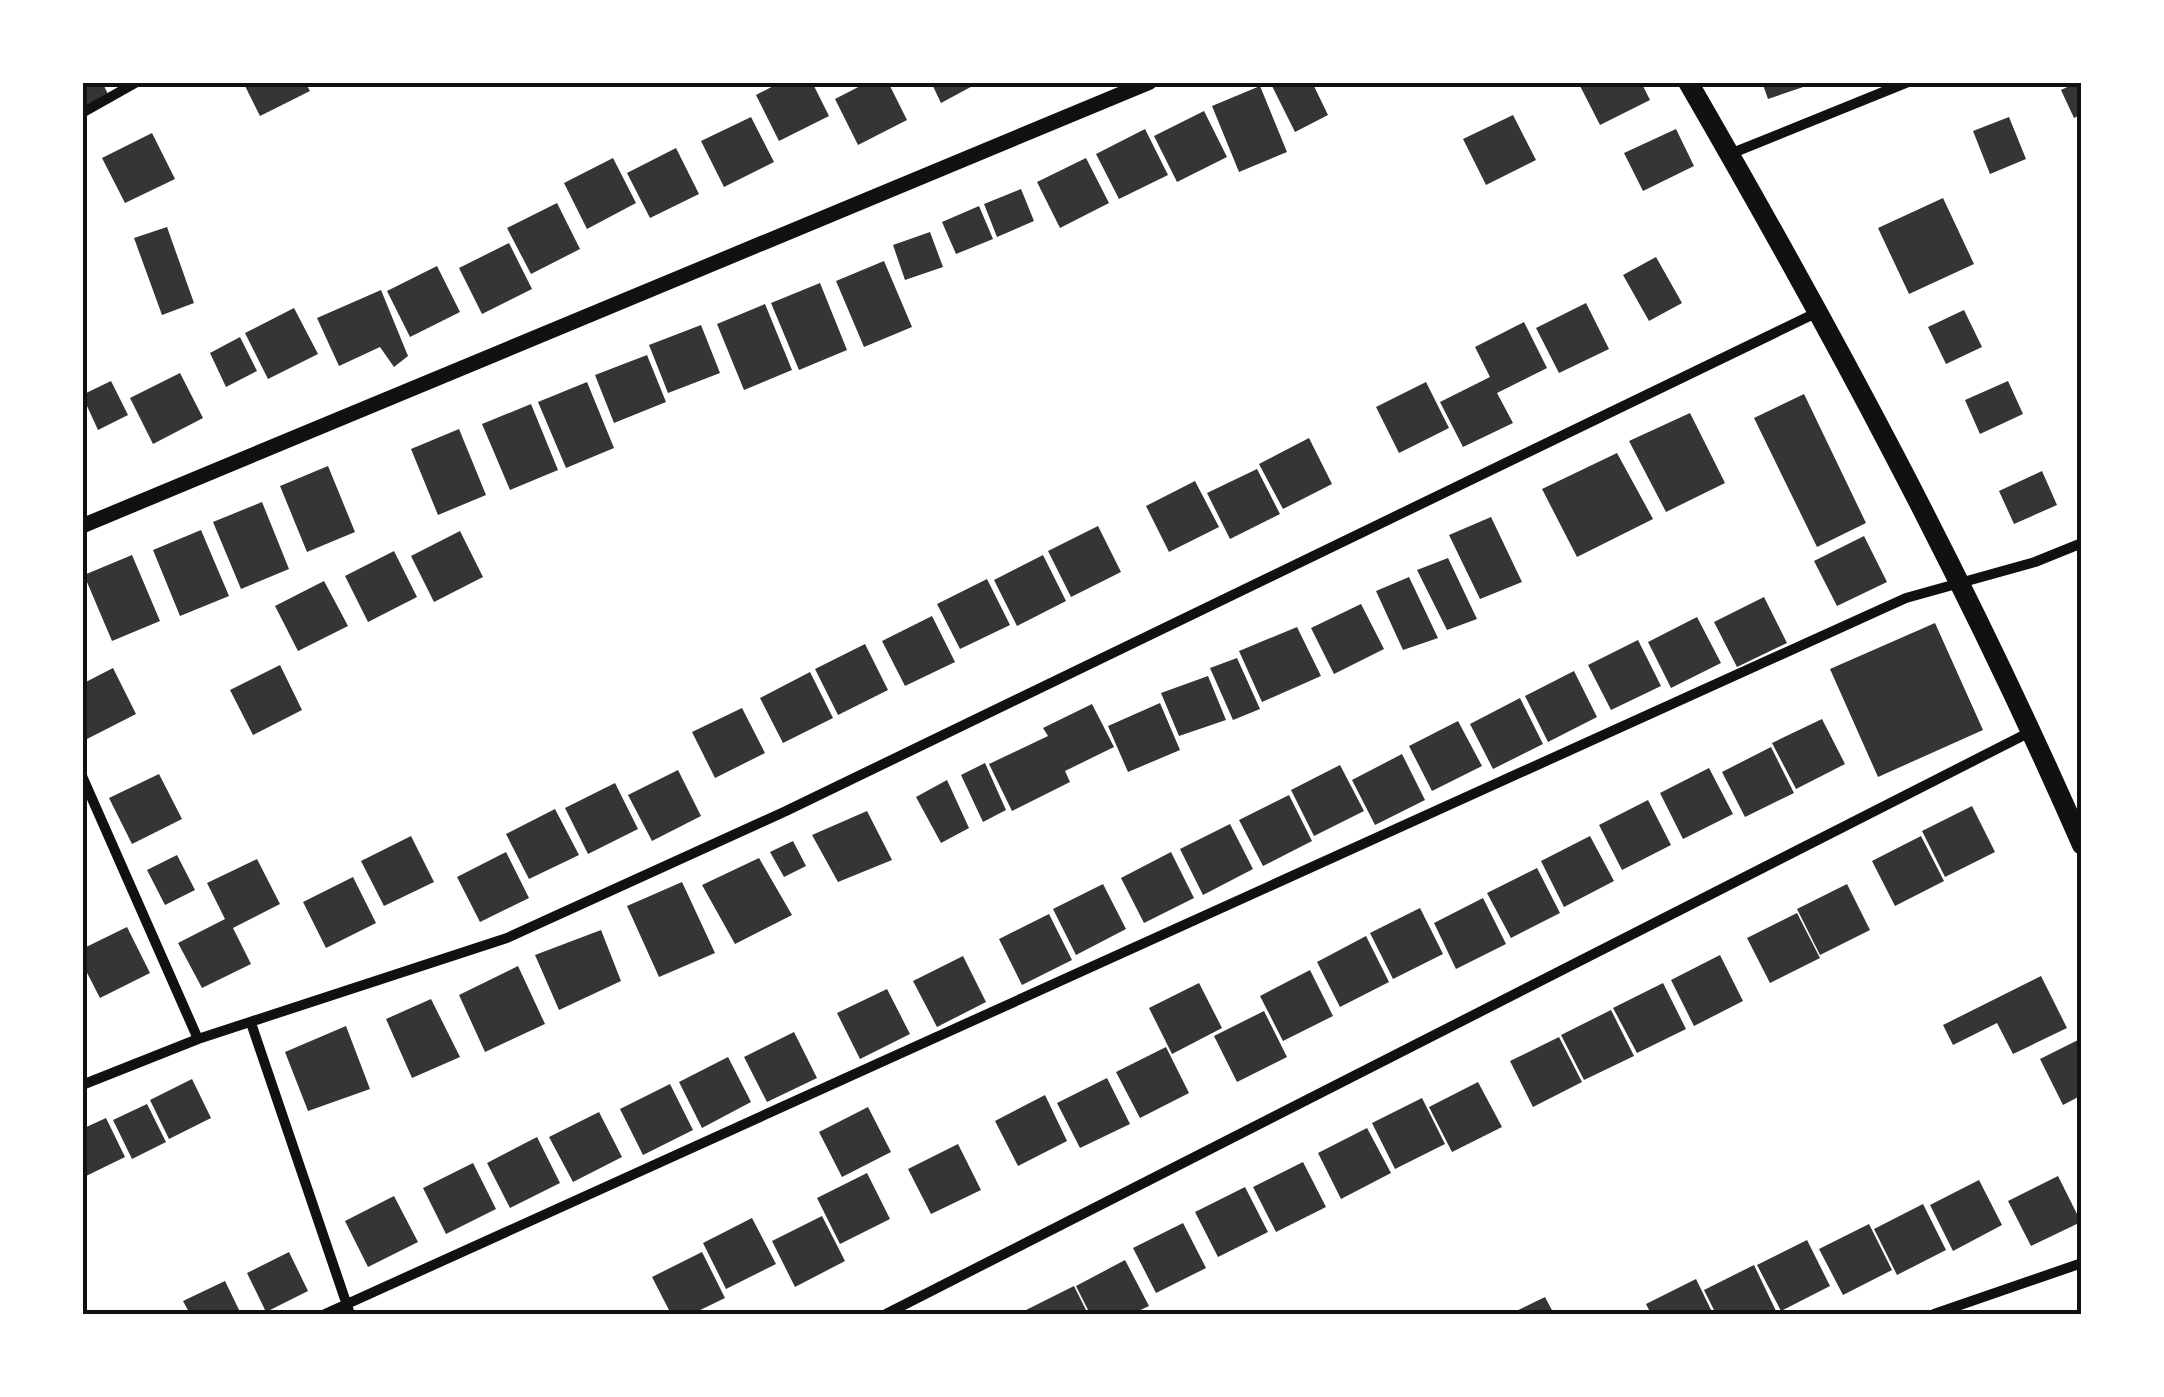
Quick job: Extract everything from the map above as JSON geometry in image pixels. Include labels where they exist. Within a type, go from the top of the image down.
[{"type":"highway","points":[[1688,82],[1820,311],[1962,581],[2082,845]]},
{"type":"street","points":[[82,113],[137,82]]},
{"type":"street","points":[[82,526],[1150,82]]},
{"type":"street","points":[[1730,154],[1908,82]]},
{"type":"street","points":[[82,1085],[198,1038],[506,938],[803,802],[1820,311]]},
{"type":"street","points":[[325,1314],[348,1310],[1906,598],[2082,544]]},
{"type":"street","points":[[886,1314],[2032,732]]},
{"type":"street","points":[[82,776],[198,1038]]},
{"type":"street","points":[[251,1022],[348,1310]]},
{"type":"street","points":[[1934,1314],[2082,1263]]},
{"type":"building","points":[[82,82],[102,82],[109,96],[82,109]]},
{"type":"building","points":[[243,82],[305,82],[310,91],[260,116]]},
{"type":"building","points":[[781,82],[812,82],[829,116],[779,141],[756,95]]},
{"type":"building","points":[[868,82],[888,82],[907,120],[858,145],[835,99]]},
{"type":"building","points":[[931,82],[980,82],[941,103]]},
{"type":"building","points":[[1280,82],[1312,82],[1328,115],[1295,132],[1272,86]]},
{"type":"building","points":[[1578,82],[1641,82],[1650,100],[1600,125]]},
{"type":"building","points":[[1762,82],[1814,82],[1815,83],[1768,99]]},
{"type":"building","points":[[2082,82],[2082,114],[2074,118],[2061,90]]},
{"type":"building","points":[[1260,86],[1287,152],[1239,172],[1212,106]]},
{"type":"building","points":[[1204,111],[1227,157],[1177,182],[1154,136]]},
{"type":"building","points":[[1513,115],[1536,160],[1486,185],[1463,139]]},
{"type":"building","points":[[751,117],[774,162],[724,187],[701,141]]},
{"type":"building","points":[[2009,117],[2026,159],[1990,174],[1973,131]]},
{"type":"building","points":[[1145,129],[1168,175],[1119,199],[1096,154]]},
{"type":"building","points":[[1676,129],[1694,166],[1643,191],[1624,153]]},
{"type":"building","points":[[152,133],[175,179],[125,203],[102,158]]},
{"type":"building","points":[[676,148],[699,194],[650,218],[627,173]]},
{"type":"building","points":[[613,158],[636,203],[587,229],[564,183]]},
{"type":"building","points":[[1086,158],[1109,203],[1060,228],[1037,182]]},
{"type":"building","points":[[1021,189],[1034,221],[997,237],[984,204]]},
{"type":"building","points":[[1943,198],[1974,264],[1909,294],[1878,228]]},
{"type":"building","points":[[557,203],[580,249],[531,274],[507,228]]},
{"type":"building","points":[[979,206],[993,239],[956,254],[942,222]]},
{"type":"building","points":[[167,227],[194,303],[162,315],[134,238]]},
{"type":"building","points":[[930,232],[943,267],[905,280],[893,245]]},
{"type":"building","points":[[509,243],[532,289],[482,314],[459,268]]},
{"type":"building","points":[[1656,257],[1682,303],[1649,321],[1623,275]]},
{"type":"building","points":[[884,261],[912,327],[864,347],[836,281]]},
{"type":"building","points":[[437,266],[460,312],[410,337],[387,291]]},
{"type":"building","points":[[820,283],[847,350],[799,370],[771,303]]},
{"type":"building","points":[[381,290],[408,356],[394,367],[380,347],[339,366],[317,318]]},
{"type":"building","points":[[1586,303],[1609,349],[1559,373],[1536,328]]},
{"type":"building","points":[[765,304],[792,370],[744,390],[717,324]]},
{"type":"building","points":[[294,308],[318,354],[268,379],[245,333]]},
{"type":"building","points":[[1964,310],[1982,347],[1946,364],[1928,327]]},
{"type":"building","points":[[1524,322],[1547,368],[1497,393],[1513,423],[1463,447],[1440,402],[1490,377],[1475,347]]},
{"type":"building","points":[[701,325],[720,373],[668,393],[649,345]]},
{"type":"building","points":[[240,337],[257,371],[226,387],[210,353]]},
{"type":"building","points":[[647,355],[666,402],[614,423],[595,375]]},
{"type":"building","points":[[180,373],[203,418],[153,444],[130,398]]},
{"type":"building","points":[[111,381],[128,415],[98,430],[82,395]]},
{"type":"building","points":[[2008,381],[2023,414],[1980,434],[1965,400]]},
{"type":"building","points":[[587,382],[614,448],[566,468],[538,402]]},
{"type":"building","points":[[1426,382],[1449,428],[1399,453],[1376,407]]},
{"type":"building","points":[[1804,394],[1866,523],[1817,547],[1754,418]]},
{"type":"building","points":[[531,404],[558,470],[510,490],[482,424]]},
{"type":"building","points":[[1690,413],[1725,483],[1666,512],[1629,441]]},
{"type":"building","points":[[459,429],[486,495],[438,515],[411,449]]},
{"type":"building","points":[[1309,438],[1332,484],[1283,509],[1259,464]]},
{"type":"building","points":[[1617,453],[1653,519],[1577,557],[1542,489]]},
{"type":"building","points":[[328,466],[355,532],[307,552],[280,486]]},
{"type":"building","points":[[1257,469],[1280,514],[1230,539],[1207,493]]},
{"type":"building","points":[[2042,471],[2057,505],[2014,524],[1999,491]]},
{"type":"building","points":[[1195,481],[1219,527],[1169,552],[1146,506]]},
{"type":"building","points":[[262,502],[289,569],[241,589],[213,522]]},
{"type":"building","points":[[1491,517],[1522,582],[1480,599],[1449,535]]},
{"type":"building","points":[[1098,526],[1121,572],[1071,597],[1048,551]]},
{"type":"building","points":[[201,530],[229,596],[180,616],[153,550]]},
{"type":"building","points":[[460,531],[483,577],[434,602],[411,556]]},
{"type":"building","points":[[1864,536],[1887,582],[1837,606],[1814,561]]},
{"type":"building","points":[[394,551],[417,597],[368,622],[345,576]]},
{"type":"building","points":[[132,555],[160,621],[112,641],[84,575]]},
{"type":"building","points":[[1043,555],[1066,601],[1017,626],[994,580]]},
{"type":"building","points":[[1448,558],[1477,619],[1447,630],[1417,570]]},
{"type":"building","points":[[1409,577],[1438,638],[1403,650],[1376,591]]},
{"type":"building","points":[[987,579],[1010,625],[960,649],[937,604]]},
{"type":"building","points":[[324,581],[348,626],[298,651],[275,606]]},
{"type":"building","points":[[1764,597],[1787,643],[1737,667],[1714,622]]},
{"type":"building","points":[[1361,604],[1384,649],[1334,674],[1311,628]]},
{"type":"building","points":[[932,616],[955,662],[905,686],[882,641]]},
{"type":"building","points":[[1697,617],[1721,663],[1671,688],[1648,642]]},
{"type":"building","points":[[1935,623],[1983,730],[1878,777],[1830,669]]},
{"type":"building","points":[[1297,627],[1321,676],[1262,702],[1239,651]]},
{"type":"building","points":[[1638,640],[1661,686],[1611,710],[1588,665]]},
{"type":"building","points":[[865,644],[888,690],[838,715],[815,669]]},
{"type":"building","points":[[1237,658],[1260,709],[1233,720],[1210,668]]},
{"type":"building","points":[[280,665],[302,710],[253,735],[230,690]]},
{"type":"building","points":[[113,668],[136,714],[87,739],[82,684]]},
{"type":"building","points":[[1574,671],[1597,717],[1548,742],[1525,696]]},
{"type":"building","points":[[810,672],[833,718],[783,743],[760,698]]},
{"type":"building","points":[[1208,676],[1226,720],[1179,736],[1161,693]]},
{"type":"building","points":[[1520,698],[1543,744],[1493,769],[1470,724]]},
{"type":"building","points":[[1160,703],[1180,750],[1128,772],[1108,726]]},
{"type":"building","points":[[1092,704],[1114,747],[1065,771],[1070,782],[1012,811],[989,764],[1048,736],[1043,728]]},
{"type":"building","points":[[742,708],[765,753],[715,778],[692,732]]},
{"type":"building","points":[[1822,719],[1845,764],[1796,789],[1772,743]]},
{"type":"building","points":[[1458,721],[1482,766],[1432,791],[1409,746]]},
{"type":"building","points":[[1771,747],[1794,793],[1745,817],[1722,772]]},
{"type":"building","points":[[1402,754],[1425,800],[1375,825],[1352,780]]},
{"type":"building","points":[[985,763],[1006,810],[983,822],[961,775]]},
{"type":"building","points":[[1340,765],[1364,811],[1314,836],[1291,790]]},
{"type":"building","points":[[1709,768],[1733,814],[1683,839],[1660,793]]},
{"type":"building","points":[[678,770],[701,816],[652,841],[628,795]]},
{"type":"building","points":[[159,774],[182,819],[132,844],[109,798]]},
{"type":"building","points":[[947,780],[969,828],[941,843],[916,797]]},
{"type":"building","points":[[615,783],[638,829],[588,854],[565,808]]},
{"type":"building","points":[[1289,795],[1312,841],[1263,866],[1239,820]]},
{"type":"building","points":[[1648,800],[1671,845],[1622,870],[1599,825]]},
{"type":"building","points":[[1972,806],[1995,852],[1945,877],[1922,831]]},
{"type":"building","points":[[555,809],[579,855],[529,879],[506,834]]},
{"type":"building","points":[[867,811],[892,860],[838,882],[812,835]]},
{"type":"building","points":[[1230,824],[1253,869],[1203,895],[1180,849]]},
{"type":"building","points":[[411,836],[434,882],[384,906],[361,861]]},
{"type":"building","points":[[1590,836],[1614,881],[1564,907],[1541,861]]},
{"type":"building","points":[[1921,836],[1944,881],[1895,906],[1872,861]]},
{"type":"building","points":[[793,841],[806,866],[784,877],[770,852]]},
{"type":"building","points":[[506,852],[529,898],[480,922],[457,877]]},
{"type":"building","points":[[1171,852],[1194,898],[1144,923],[1121,878]]},
{"type":"building","points":[[177,855],[195,890],[165,905],[147,870]]},
{"type":"building","points":[[759,858],[792,915],[735,944],[702,885]]},
{"type":"building","points":[[257,859],[280,904],[233,928],[251,964],[202,988],[178,943],[225,919],[207,883]]},
{"type":"building","points":[[1537,868],[1560,913],[1511,938],[1487,893]]},
{"type":"building","points":[[353,877],[376,923],[326,948],[303,902]]},
{"type":"building","points":[[682,882],[715,953],[659,977],[627,906]]},
{"type":"building","points":[[1103,884],[1126,929],[1076,955],[1053,909]]},
{"type":"building","points":[[1847,884],[1870,930],[1820,955],[1797,909]]},
{"type":"building","points":[[1483,898],[1506,944],[1456,969],[1434,923]]},
{"type":"building","points":[[1420,908],[1443,954],[1393,979],[1370,933]]},
{"type":"building","points":[[1797,913],[1820,958],[1770,983],[1747,938]]},
{"type":"building","points":[[1049,914],[1072,960],[1022,985],[999,939]]},
{"type":"building","points":[[127,927],[150,973],[100,998],[82,963],[82,949]]},
{"type":"building","points":[[601,930],[621,981],[559,1010],[535,955]]},
{"type":"building","points":[[1366,936],[1389,982],[1340,1007],[1317,962]]},
{"type":"building","points":[[1720,955],[1743,1001],[1694,1026],[1671,980]]},
{"type":"building","points":[[963,956],[986,1002],[937,1027],[913,981]]},
{"type":"building","points":[[518,966],[545,1024],[485,1052],[459,995]]},
{"type":"building","points":[[1310,970],[1333,1016],[1283,1041],[1260,996]]},
{"type":"building","points":[[2041,976],[2067,1028],[2013,1054],[1997,1023],[1953,1045],[1943,1025]]},
{"type":"building","points":[[1199,983],[1222,1028],[1172,1054],[1149,1008]]},
{"type":"building","points":[[1663,983],[1686,1029],[1637,1053],[1613,1008]]},
{"type":"building","points":[[887,989],[910,1034],[860,1059],[837,1013]]},
{"type":"building","points":[[431,999],[460,1057],[412,1078],[386,1019]]},
{"type":"building","points":[[1611,1010],[1634,1056],[1584,1080],[1561,1035]]},
{"type":"building","points":[[1264,1011],[1287,1057],[1237,1082],[1214,1036]]},
{"type":"building","points":[[346,1026],[370,1089],[308,1111],[285,1052]]},
{"type":"building","points":[[794,1032],[817,1078],[767,1102],[744,1057]]},
{"type":"building","points":[[1559,1037],[1582,1082],[1533,1107],[1510,1061]]},
{"type":"building","points":[[2082,1038],[2082,1095],[2063,1105],[2040,1059]]},
{"type":"building","points":[[1166,1047],[1189,1093],[1140,1118],[1116,1072]]},
{"type":"building","points":[[728,1057],[751,1102],[702,1128],[679,1082]]},
{"type":"building","points":[[1107,1078],[1130,1124],[1080,1148],[1057,1103]]},
{"type":"building","points":[[192,1079],[211,1118],[169,1139],[150,1100]]},
{"type":"building","points":[[1478,1082],[1502,1127],[1452,1152],[1429,1107]]},
{"type":"building","points":[[670,1084],[693,1130],[643,1155],[620,1109]]},
{"type":"building","points":[[1045,1095],[1067,1141],[1018,1166],[995,1121]]},
{"type":"building","points":[[1422,1098],[1445,1144],[1395,1169],[1372,1123]]},
{"type":"building","points":[[147,1104],[166,1142],[132,1159],[113,1120]]},
{"type":"building","points":[[868,1107],[891,1152],[842,1177],[819,1132]]},
{"type":"building","points":[[599,1112],[622,1157],[573,1182],[549,1137]]},
{"type":"building","points":[[106,1118],[125,1157],[84,1177],[82,1129]]},
{"type":"building","points":[[1367,1128],[1391,1173],[1341,1199],[1318,1153]]},
{"type":"building","points":[[537,1137],[560,1183],[510,1208],[487,1163]]},
{"type":"building","points":[[958,1144],[981,1190],[931,1214],[908,1169]]},
{"type":"building","points":[[1303,1162],[1326,1207],[1276,1232],[1253,1187]]},
{"type":"building","points":[[473,1163],[496,1209],[446,1234],[423,1188]]},
{"type":"building","points":[[867,1173],[890,1219],[840,1244],[817,1198]]},
{"type":"building","points":[[2058,1176],[2081,1222],[2031,1246],[2008,1201]]},
{"type":"building","points":[[1979,1180],[2002,1225],[1953,1251],[1930,1205]]},
{"type":"building","points":[[1245,1187],[1268,1232],[1218,1257],[1195,1212]]},
{"type":"building","points":[[394,1196],[418,1242],[368,1267],[345,1221]]},
{"type":"building","points":[[1923,1204],[1946,1250],[1897,1275],[1874,1229]]},
{"type":"building","points":[[822,1216],[845,1261],[795,1287],[772,1241]]},
{"type":"building","points":[[752,1218],[776,1264],[726,1289],[703,1243]]},
{"type":"building","points":[[1183,1223],[1206,1268],[1156,1293],[1133,1248]]},
{"type":"building","points":[[1869,1224],[1892,1270],[1843,1295],[1819,1249]]},
{"type":"building","points":[[1807,1240],[1830,1286],[1781,1311],[1757,1265]]},
{"type":"building","points":[[289,1252],[308,1291],[266,1312],[247,1273]]},
{"type":"building","points":[[702,1252],[725,1298],[692,1314],[671,1314],[652,1277]]},
{"type":"building","points":[[1125,1260],[1149,1306],[1132,1314],[1090,1314],[1076,1286]]},
{"type":"building","points":[[1754,1265],[1776,1311],[1716,1314],[1704,1290]]},
{"type":"building","points":[[1696,1279],[1713,1314],[1651,1314],[1646,1304]]},
{"type":"building","points":[[225,1281],[241,1314],[190,1314],[183,1301]]},
{"type":"building","points":[[1074,1286],[1088,1314],[1024,1311]]},
{"type":"building","points":[[1545,1297],[1554,1314],[1510,1314]]}]
